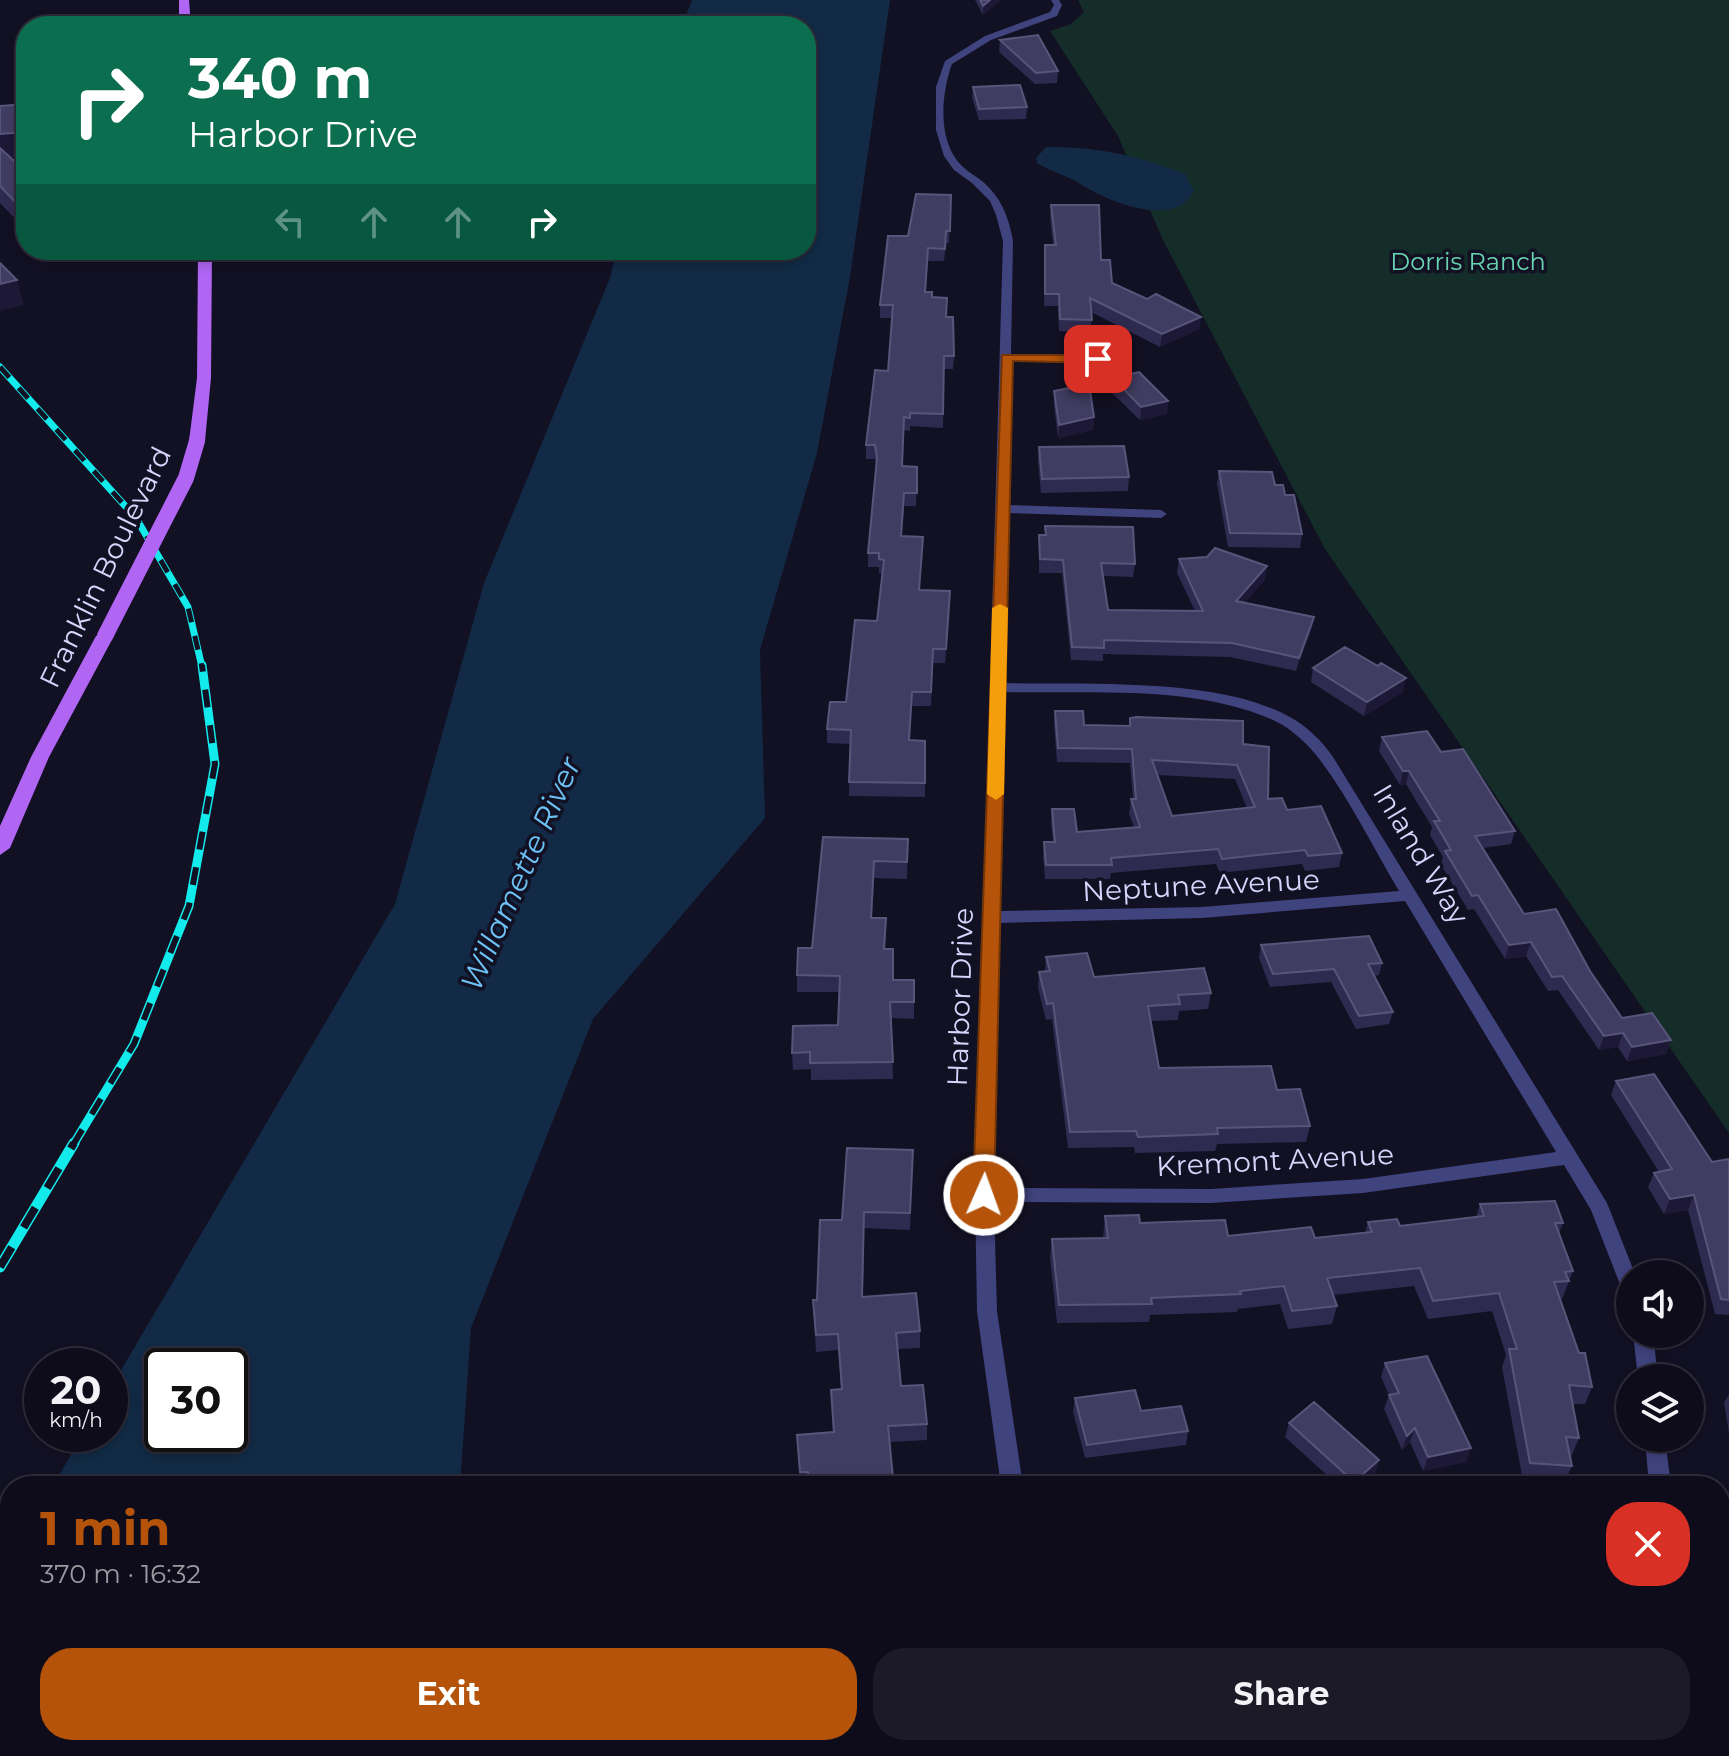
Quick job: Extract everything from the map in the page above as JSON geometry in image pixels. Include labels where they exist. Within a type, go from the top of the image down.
[{"type":"main road","name":"Franklin Boulevard","points":[[0,848],[40,757],[186,478],[197,441],[204,378],[205,260]]},
{"type":"street","name":"Harbor Drive","points":[[1011,1476],[987,1311],[984,1195],[1008,241],[1004,215],[992,196],[956,166],[948,152],[939,93],[941,77],[948,63],[963,51],[1054,14],[1058,5],[1055,0]]},
{"type":"street","points":[[1006,357],[1098,359]]},
{"type":"street","points":[[1003,509],[1161,514]]},
{"type":"street","name":"Inland Way","points":[[998,687],[1193,695],[1238,702],[1281,718],[1307,736],[1326,757],[1600,1208],[1620,1260]]},
{"type":"street","name":"Neptune Avenue","points":[[993,917],[1113,919],[1269,911],[1411,895]]},
{"type":"street","name":"Kremont Avenue","points":[[984,1195],[1211,1196],[1363,1186],[1569,1157]]},
{"type":"street","points":[[1656,1452],[1659,1476]]},
{"type":"green space","name":"Dorris Ranch","points":[[1078,0],[1729,0],[1729,1133],[1325,549],[1163,240],[1118,136],[1050,31],[1071,24],[1084,12]]},
{"type":"water","name":"Willamette River","points":[[692,0],[890,0],[850,277],[817,453],[760,650],[765,818],[593,1019],[471,1328],[461,1476],[59,1476],[73,1452],[128,1452],[128,1358],[395,904],[484,583],[610,278],[614,260],[816,260],[816,16],[686,16]]},
{"type":"water","points":[[1046,147],[1100,150],[1151,162],[1185,174],[1194,191],[1185,202],[1172,208],[1141,209],[1124,204],[1037,163],[1036,158]]},
{"type":"building","points":[[1038,35],[1058,71],[1036,73],[1000,40]]},
{"type":"building","points":[[1020,85],[1027,107],[979,109],[973,87]]},
{"type":"building","points":[[16,105],[16,133],[0,134],[0,106]]},
{"type":"building","points":[[0,148],[16,163],[16,203],[0,186]]},
{"type":"building","points":[[916,194],[951,195],[950,231],[946,231],[945,249],[928,248],[925,292],[932,292],[932,297],[947,298],[946,317],[953,317],[954,356],[944,356],[943,414],[910,413],[910,418],[904,417],[902,466],[917,467],[917,493],[904,493],[901,536],[923,537],[919,590],[950,591],[946,649],[933,649],[931,692],[912,692],[909,740],[925,741],[925,783],[849,782],[851,730],[827,729],[830,702],[846,702],[855,620],[877,621],[884,560],[879,559],[879,553],[868,553],[877,458],[875,445],[866,445],[875,370],[888,371],[893,305],[880,305],[888,236],[908,236]]},
{"type":"building","points":[[1051,205],[1099,205],[1101,260],[1110,260],[1112,283],[1147,299],[1156,294],[1201,317],[1162,334],[1090,298],[1092,320],[1060,319],[1059,294],[1045,294],[1045,245],[1056,245]]},
{"type":"building","points":[[0,263],[17,280],[0,284]]},
{"type":"building","points":[[1139,372],[1168,401],[1141,407],[1113,378]]},
{"type":"building","points":[[1089,384],[1094,417],[1059,425],[1054,391]]},
{"type":"building","points":[[1124,446],[1129,477],[1042,479],[1039,447]]},
{"type":"building","points":[[1219,471],[1272,472],[1275,485],[1283,485],[1285,495],[1294,495],[1302,534],[1230,533]]},
{"type":"building","points":[[1045,526],[1133,527],[1135,564],[1101,563],[1108,610],[1203,611],[1179,559],[1207,557],[1215,548],[1267,566],[1236,601],[1314,617],[1299,658],[1232,643],[1104,640],[1104,648],[1072,647],[1063,560],[1040,559],[1039,535],[1046,535]]},
{"type":"building","points":[[1345,647],[1406,678],[1367,702],[1313,668]]},
{"type":"building","points":[[1055,711],[1083,711],[1084,725],[1130,726],[1130,718],[1137,717],[1243,721],[1243,744],[1269,747],[1268,799],[1282,798],[1287,810],[1321,806],[1342,853],[1308,856],[1305,850],[1222,859],[1218,849],[1111,858],[1112,865],[1046,865],[1044,842],[1055,842],[1052,809],[1074,809],[1077,832],[1140,827],[1131,799],[1136,799],[1132,749],[1058,748]],"holes":[[[1152,760],[1237,765],[1255,807],[1172,816]]]},
{"type":"building","points":[[1427,731],[1441,752],[1463,749],[1515,831],[1475,836],[1524,914],[1556,909],[1590,971],[1622,1018],[1652,1013],[1671,1040],[1632,1047],[1623,1033],[1604,1036],[1562,976],[1552,977],[1531,942],[1509,945],[1478,895],[1472,896],[1445,851],[1451,850],[1434,821],[1440,821],[1409,771],[1403,771],[1382,737]]},
{"type":"building","points":[[823,837],[908,839],[907,862],[874,861],[871,918],[886,918],[884,949],[893,949],[893,980],[914,980],[914,1002],[890,1002],[893,1062],[810,1063],[810,1052],[792,1053],[793,1026],[838,1025],[840,976],[797,975],[798,948],[812,948]]},
{"type":"building","points":[[1369,936],[1382,963],[1368,964],[1393,1012],[1359,1016],[1334,969],[1273,974],[1261,945]]},
{"type":"building","points":[[1087,953],[1094,977],[1204,968],[1211,993],[1178,995],[1180,1004],[1148,1006],[1159,1068],[1271,1066],[1277,1090],[1300,1089],[1310,1126],[1217,1128],[1218,1134],[1138,1137],[1136,1131],[1070,1132],[1053,1003],[1047,1004],[1039,972],[1050,971],[1046,957]]},
{"type":"building","points":[[1654,1074],[1712,1162],[1729,1159],[1729,1300],[1721,1299],[1694,1195],[1670,1199],[1654,1173],[1672,1169],[1616,1081]]},
{"type":"building","points":[[847,1148],[913,1150],[910,1213],[864,1212],[862,1297],[916,1293],[920,1331],[896,1333],[901,1386],[923,1385],[927,1424],[888,1426],[893,1476],[809,1476],[808,1472],[800,1472],[797,1435],[834,1432],[831,1390],[842,1389],[838,1334],[816,1335],[813,1300],[817,1300],[820,1220],[842,1220]]},
{"type":"building","points":[[1555,1201],[1563,1223],[1555,1223],[1573,1271],[1565,1272],[1569,1281],[1554,1282],[1579,1353],[1585,1353],[1592,1387],[1569,1385],[1579,1438],[1566,1437],[1572,1466],[1530,1463],[1509,1349],[1517,1349],[1499,1293],[1433,1301],[1420,1268],[1327,1278],[1337,1306],[1292,1311],[1284,1286],[1240,1291],[1241,1294],[1151,1298],[1152,1304],[1059,1305],[1052,1239],[1108,1238],[1105,1216],[1139,1215],[1140,1223],[1225,1220],[1228,1236],[1311,1227],[1315,1238],[1372,1232],[1368,1222],[1397,1219],[1400,1226],[1484,1216],[1480,1204]]},
{"type":"building","points":[[1427,1356],[1471,1448],[1428,1457],[1415,1428],[1407,1436],[1389,1395],[1399,1393],[1385,1363]]},
{"type":"building","points":[[1135,1390],[1141,1411],[1181,1406],[1188,1431],[1087,1445],[1075,1398]]},
{"type":"building","points":[[1314,1402],[1379,1460],[1361,1476],[1347,1476],[1289,1423]]},
{"type":"railway","points":[[0,367],[136,518],[188,607],[202,667]]},
{"type":"railway","points":[[73,1145],[134,1044],[189,906],[215,764],[202,665]]},
{"type":"railway","points":[[0,1267],[74,1143]]},
{"type":"slow traffic","points":[[996,794],[1000,608]]},
{"type":"route","points":[[984,1195],[1006,357],[1098,359]]}]
